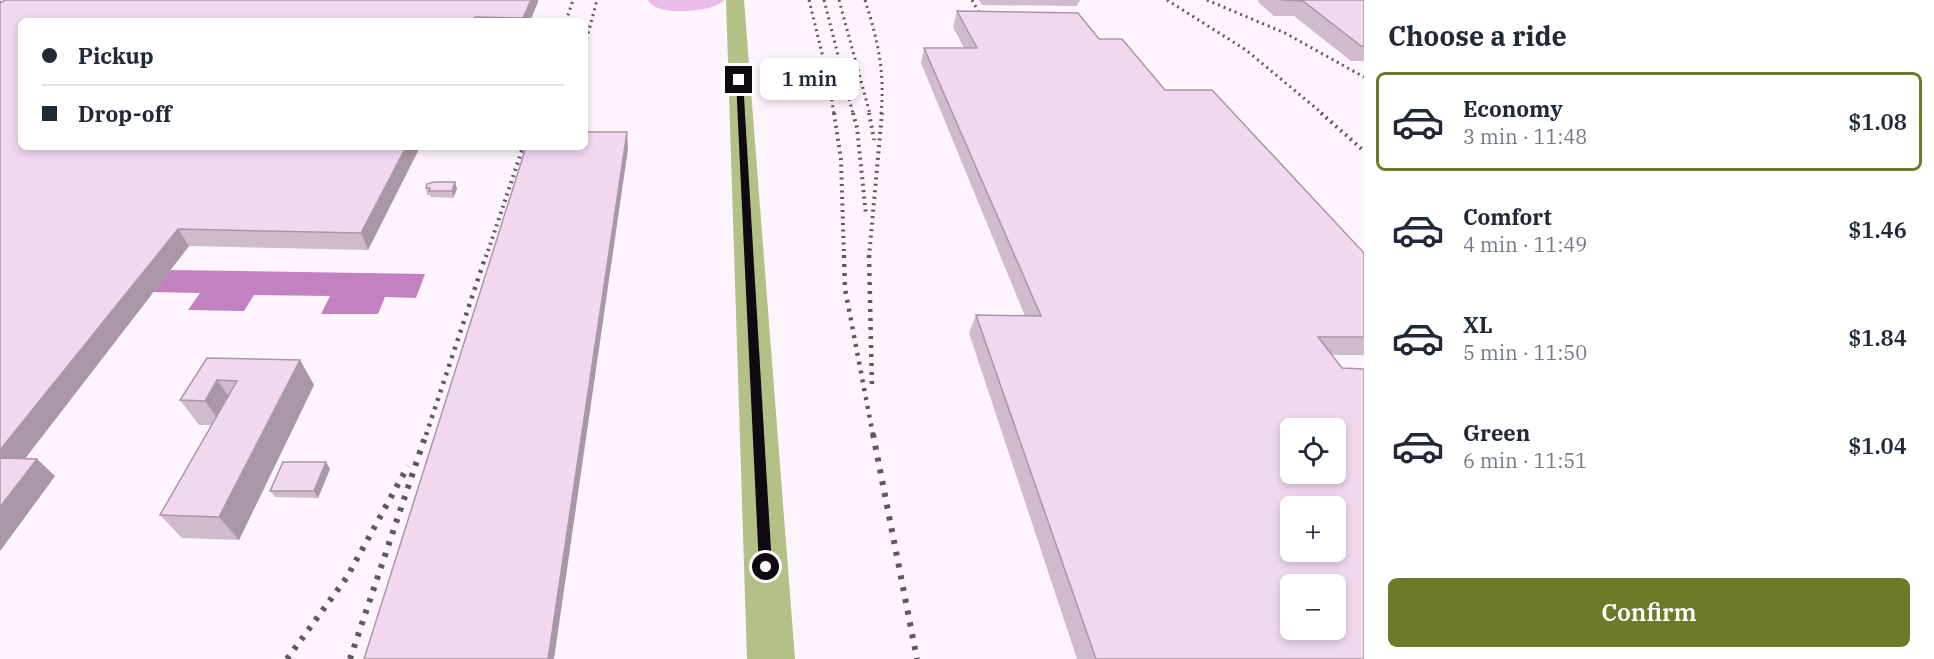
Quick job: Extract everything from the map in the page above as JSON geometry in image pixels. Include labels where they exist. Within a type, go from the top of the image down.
[{"type":"lane","points":[[735,0],[771,659]]},
{"type":"shaded area","points":[[648,0],[724,0],[708,8],[672,11],[661,9]]},
{"type":"shaded area","points":[[170,270],[425,274],[416,298],[385,297],[378,314],[321,314],[330,296],[254,295],[244,311],[188,310],[200,293],[153,292]]},
{"type":"building","points":[[5,0],[531,0],[523,18],[18,18],[18,150],[404,150],[361,233],[178,229],[0,450],[0,3]]},
{"type":"building","points":[[1281,0],[1364,0],[1364,46],[1303,1]]},
{"type":"building","points":[[957,11],[1078,13],[1099,39],[1122,39],[1165,90],[1212,90],[1364,253],[1364,337],[1318,337],[1342,368],[1364,369],[1364,659],[1096,659],[976,315],[1041,316],[924,48],[977,48]]},
{"type":"building","points":[[588,132],[627,132],[548,659],[364,659],[525,150],[588,150]]},
{"type":"building","points":[[455,182],[452,191],[429,191],[430,188],[426,188],[427,184]]},
{"type":"building","points":[[207,358],[300,360],[219,517],[160,515],[237,381],[217,380],[205,401],[180,400]]},
{"type":"building","points":[[0,458],[37,459],[0,507]]},
{"type":"building","points":[[283,462],[326,462],[314,491],[270,491]]},
{"type":"railway","points":[[0,3],[5,0]]},
{"type":"railway","points":[[567,18],[573,0]]},
{"type":"railway","points":[[588,34],[597,0]]},
{"type":"railway","points":[[809,0],[829,82],[834,114]]},
{"type":"railway","points":[[824,0],[853,114]]},
{"type":"railway","points":[[839,0],[870,114]]},
{"type":"railway","points":[[865,0],[879,56],[882,84],[881,114]]},
{"type":"railway","points":[[972,0],[982,18]]},
{"type":"railway","points":[[1167,0],[1246,50],[1323,114]]},
{"type":"railway","points":[[1207,0],[1285,33],[1364,77]]},
{"type":"railway","points":[[834,113],[841,160],[844,257]]},
{"type":"railway","points":[[853,113],[857,128],[866,215]]},
{"type":"railway","points":[[869,113],[874,140]]},
{"type":"railway","points":[[869,257],[882,113]]},
{"type":"railway","points":[[1321,113],[1364,151]]},
{"type":"railway","points":[[486,257],[522,150]]},
{"type":"railway","points":[[426,435],[486,255]]},
{"type":"railway","points":[[844,255],[845,289],[873,435]]},
{"type":"railway","points":[[869,257],[872,387]]},
{"type":"railway","points":[[350,659],[426,434]]},
{"type":"railway","points":[[873,434],[917,659]]},
{"type":"railway","points":[[287,659],[347,577],[408,466]]},
{"type":"route","points":[[739,80],[747,258],[766,567]]}]
